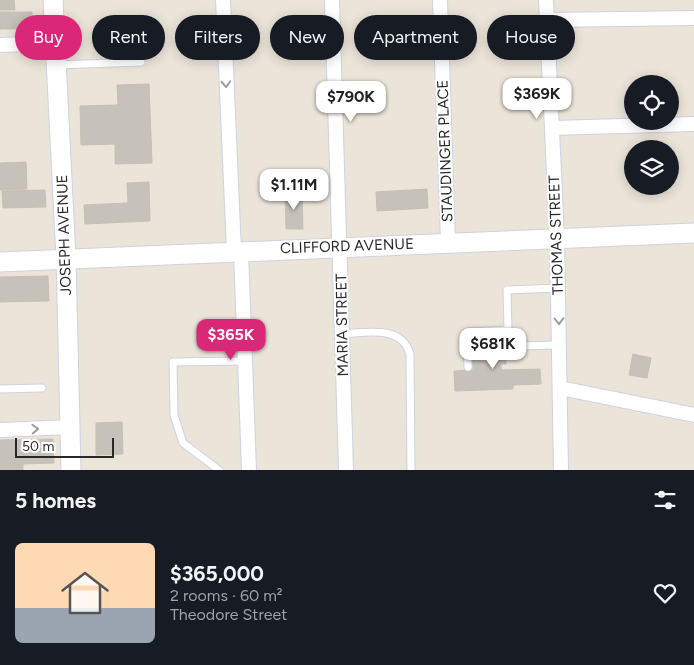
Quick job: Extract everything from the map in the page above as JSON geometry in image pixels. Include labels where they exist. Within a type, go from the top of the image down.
[{"type":"main road","name":"JOSEPH AVENUE","points":[[53,0],[54,15]]},
{"type":"main road","name":"JOSEPH AVENUE","points":[[56,60],[66,258],[71,470]]},
{"type":"main road","name":"CLIFFORD AVENUE","points":[[0,262],[694,233]]},
{"type":"street","points":[[222,0],[246,361],[249,470]]},
{"type":"street","name":"MARIA STREET","points":[[332,0],[341,247],[341,334],[346,470]]},
{"type":"street","name":"STAUDINGER PLACE","points":[[440,0],[448,242]]},
{"type":"street","name":"THOMAS STREET","points":[[546,0],[547,15]]},
{"type":"street","points":[[575,20],[694,18]]},
{"type":"street","points":[[0,45],[15,44]]},
{"type":"street","name":"THOMAS STREET","points":[[549,60],[557,238],[561,470]]},
{"type":"street","points":[[552,128],[694,124]]},
{"type":"street","points":[[560,388],[694,415]]},
{"type":"street","points":[[0,430],[70,427]]},
{"type":"lane","points":[[56,65],[141,62]]},
{"type":"lane","points":[[558,288],[507,290],[508,330],[517,346],[559,345]]},
{"type":"lane","points":[[468,367],[467,332],[508,330]]},
{"type":"lane","points":[[341,334],[384,332],[394,334],[407,345],[410,354],[411,470]]},
{"type":"lane","points":[[219,470],[183,443],[174,415],[172,362],[246,361]]},
{"type":"lane","points":[[0,389],[42,388]]},
{"type":"building","points":[[0,0],[14,0],[15,10],[0,10]]},
{"type":"building","points":[[0,12],[32,12],[32,15],[15,15],[15,29],[0,29]]},
{"type":"building","points":[[149,84],[152,163],[115,164],[115,144],[81,145],[80,106],[118,105],[117,85]]},
{"type":"building","points":[[26,162],[27,189],[0,190],[0,163]]},
{"type":"building","points":[[149,182],[150,221],[85,224],[84,205],[128,203],[127,183]]},
{"type":"building","points":[[427,189],[428,208],[377,211],[376,192]]},
{"type":"building","points":[[45,190],[46,207],[3,208],[2,191]]},
{"type":"building","points":[[285,193],[302,193],[303,229],[286,229]]},
{"type":"building","points":[[48,276],[49,301],[0,302],[0,277]]},
{"type":"building","points":[[505,339],[506,364],[501,364],[501,370],[540,369],[541,384],[513,385],[513,389],[455,391],[454,371],[473,370],[472,341]]},
{"type":"building","points":[[633,354],[651,358],[647,378],[629,375]]},
{"type":"building","points":[[122,422],[123,454],[96,455],[96,423]]},
{"type":"building","points":[[53,439],[54,463],[23,464],[23,470],[0,470],[0,440]]}]
